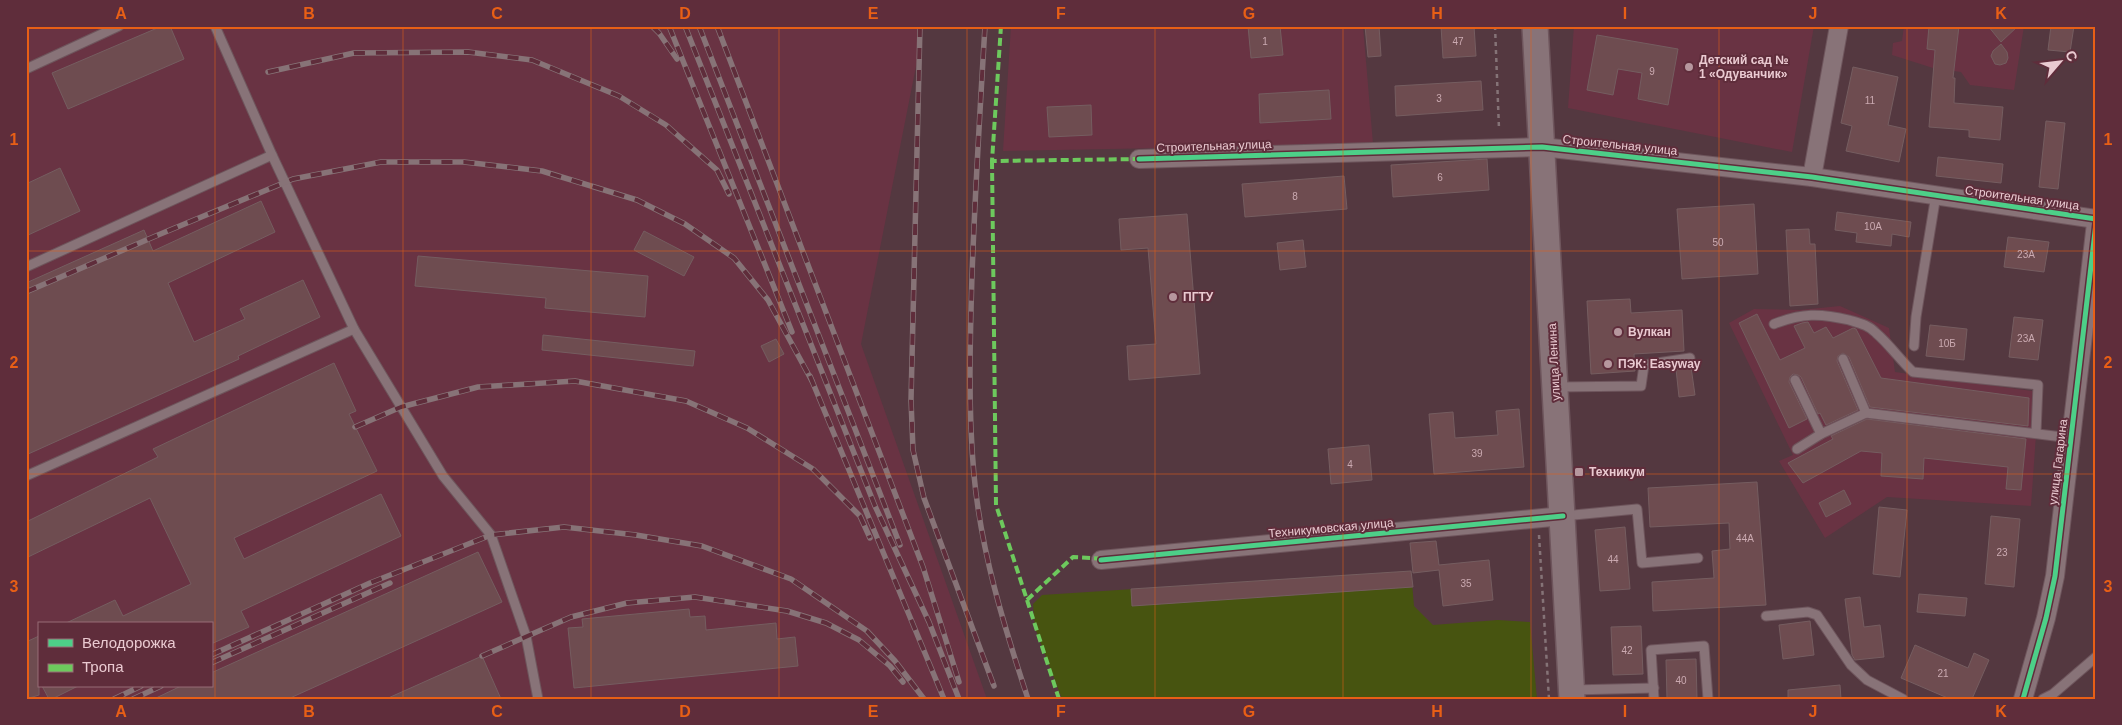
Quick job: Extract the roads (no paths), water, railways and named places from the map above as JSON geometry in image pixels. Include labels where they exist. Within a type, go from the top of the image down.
[{"type":"main road","name":"улица Ленина","points":[[1534,26],[1563,516],[1564,696]]},
{"type":"street","points":[[1812,177],[1839,26]]},
{"type":"street","name":"Строительная улица","points":[[1139,159],[1542,146],[1812,177],[2096,219]]},
{"type":"street","name":"улица Гагарина","points":[[2023,699],[2046,618],[2055,576],[2096,223]]},
{"type":"street","name":"Техникумовская улица","points":[[1101,560],[1563,516]]},
{"type":"lane","points":[[26,69],[119,26]]},
{"type":"lane","points":[[215,26],[272,155],[354,329],[443,476],[491,535],[526,636],[538,699]]},
{"type":"lane","points":[[26,267],[272,155]]},
{"type":"lane","points":[[1914,346],[1916,317],[1936,195]]},
{"type":"lane","points":[[1774,324],[1788,318],[1811,314],[1829,315],[1863,323],[1875,332],[1900,360],[1914,372],[2038,386],[2036,433]]},
{"type":"lane","points":[[26,476],[354,329]]},
{"type":"lane","points":[[1556,387],[1641,386],[1644,366],[1690,358]]},
{"type":"lane","points":[[1843,359],[1866,413]]},
{"type":"lane","points":[[1795,380],[1821,434]]},
{"type":"lane","points":[[1797,449],[1821,434],[1866,413],[2071,438]]},
{"type":"lane","points":[[1563,516],[1637,509],[1642,563],[1698,558]]},
{"type":"lane","points":[[1766,616],[1808,612],[1817,615],[1851,665],[1867,680],[1904,699]]},
{"type":"lane","points":[[1654,699],[1651,650],[1704,646],[1708,699]]},
{"type":"lane","points":[[2043,699],[2053,694],[2096,657]]},
{"type":"lane","points":[[1564,696],[1654,688]]},
{"type":"railway","points":[[652,26],[677,59]]},
{"type":"railway","points":[[669,26],[792,332]]},
{"type":"railway","points":[[685,26],[875,506],[929,622],[959,699]]},
{"type":"railway","points":[[699,26],[900,545]]},
{"type":"railway","points":[[717,26],[923,567],[959,682]]},
{"type":"railway","points":[[920,26],[911,400],[913,450],[924,498],[994,686]]},
{"type":"railway","points":[[985,26],[972,275],[970,375],[972,450],[977,504],[988,560],[1010,644],[1028,699]]},
{"type":"railway","points":[[268,72],[354,53],[468,52],[532,60],[619,96],[666,125],[717,170],[729,194]]},
{"type":"railway","points":[[26,292],[293,179],[381,162],[464,162],[542,171],[637,200],[685,224],[734,258],[768,300],[812,381]]},
{"type":"railway","points":[[810,376],[944,699]]},
{"type":"railway","points":[[355,427],[401,407],[478,387],[575,381],[686,401],[747,428],[813,469],[860,516],[870,538]]},
{"type":"railway","points":[[212,655],[370,583],[491,535],[564,527],[636,535],[702,546],[791,579],[867,631],[895,661],[924,699]]},
{"type":"railway","points":[[212,663],[390,583]]},
{"type":"railway","points":[[482,656],[571,617],[627,603],[695,597],[787,611],[826,623],[859,640],[890,666],[903,682]]},
{"type":"railway","points":[[114,699],[137,688]]},
{"type":"railway","points":[[133,699],[157,688]]},
{"type":"place","name":"Детский сад № 1 «Одуванчик»","points":[[1689,67]]},
{"type":"place","name":"ПГТУ","points":[[1173,297]]},
{"type":"place","name":"Вулкан","points":[[1618,332]]},
{"type":"place","name":"ПЭК: Easyway","points":[[1608,364]]},
{"type":"place","name":"Техникум","points":[[1579,472]]}]
